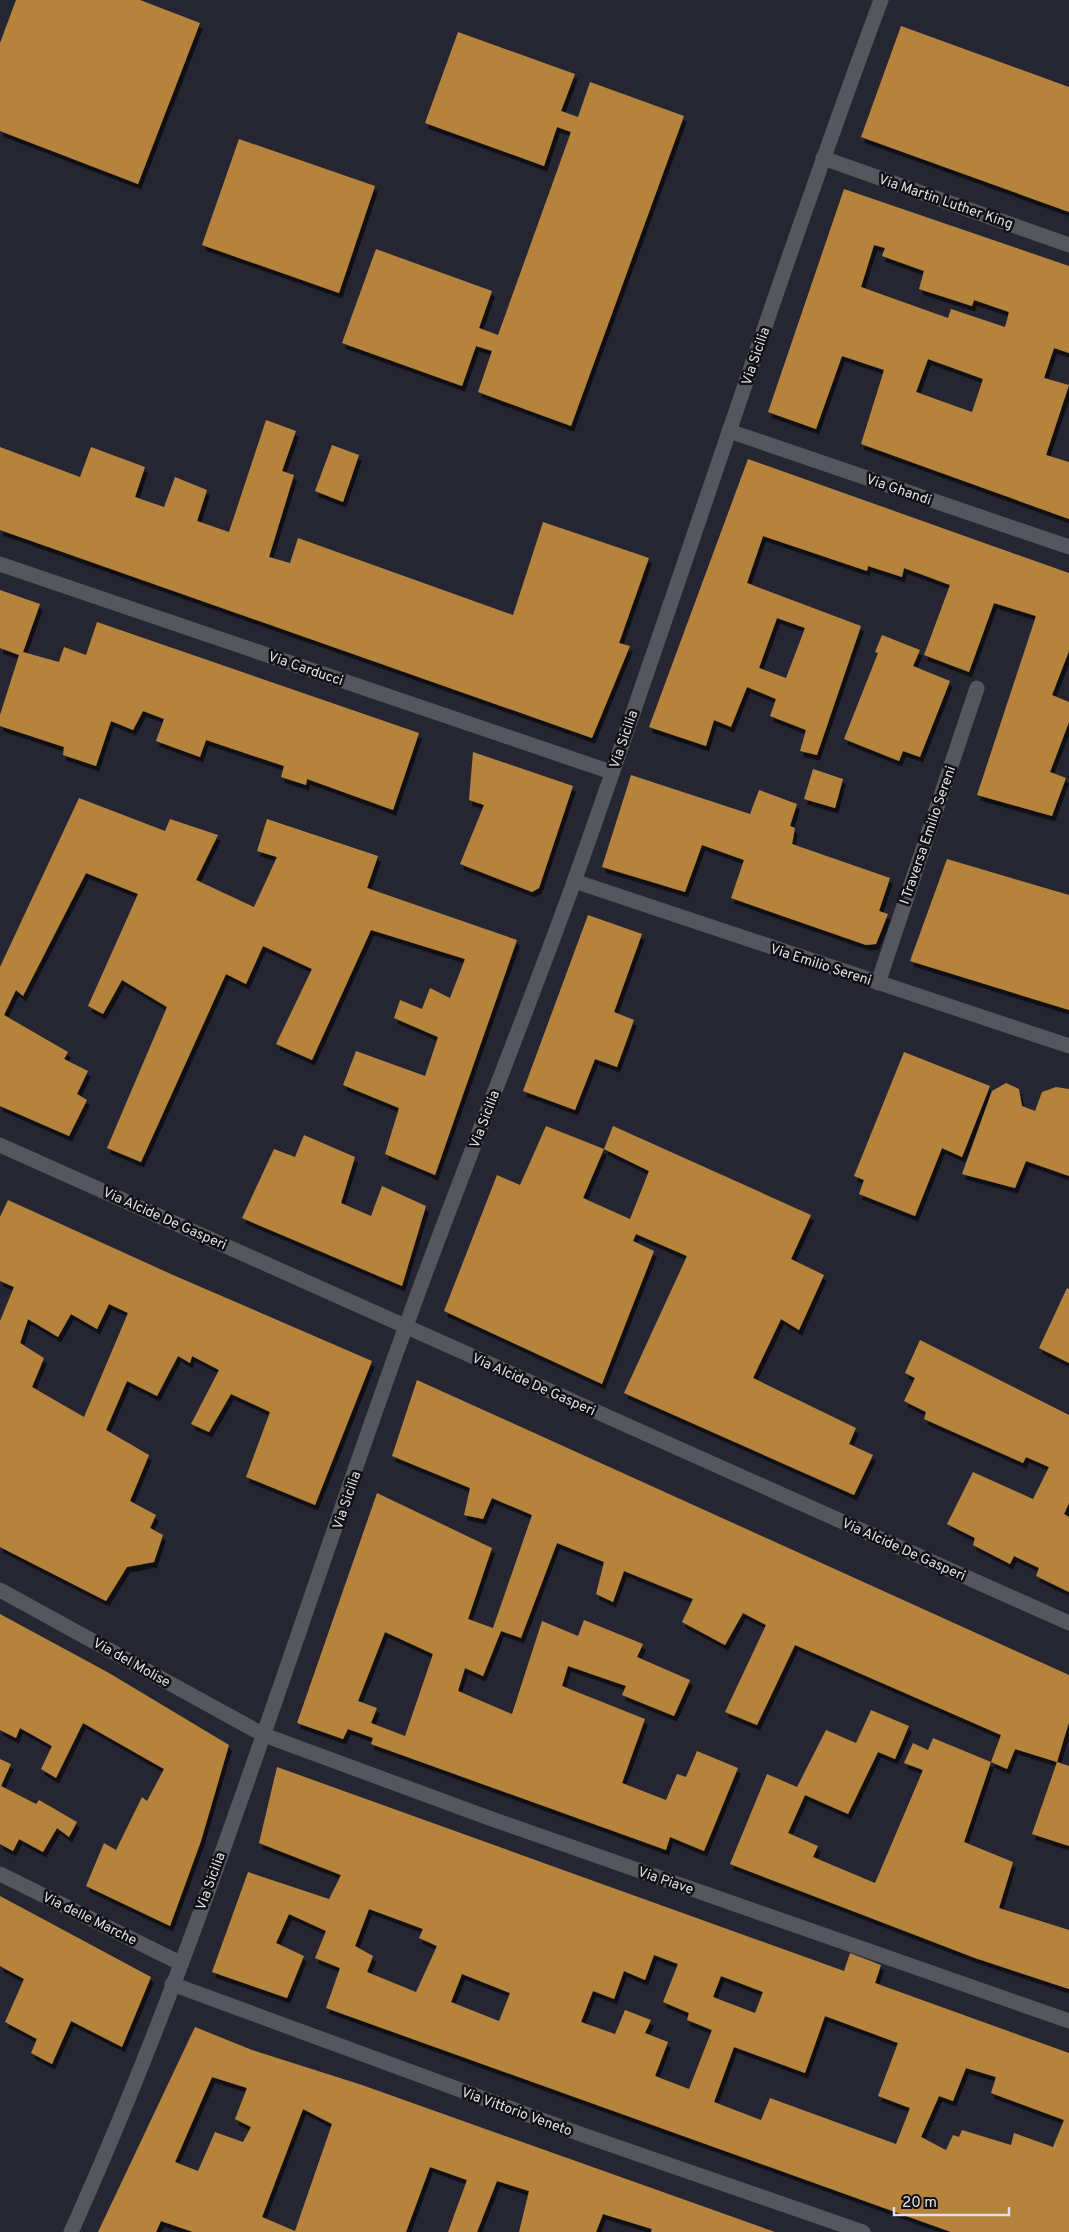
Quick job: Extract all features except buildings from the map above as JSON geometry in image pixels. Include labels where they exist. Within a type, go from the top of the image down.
[{"type":"street","name":"Via Sicilia","points":[[70,2232],[93,2182],[172,1984],[264,1735],[406,1326],[574,881],[823,158],[881,0]]},
{"type":"street","name":"Via Martin Luther King","points":[[823,158],[1069,245]]},
{"type":"street","name":"Via Ghandi","points":[[729,431],[1069,547]]},
{"type":"street","name":"Via Carducci","points":[[0,564],[612,772]]},
{"type":"street","name":"I Traversa Emilio Sereni","points":[[878,982],[977,688]]},
{"type":"street","name":"Via Emilio Sereni","points":[[574,881],[1069,1046]]},
{"type":"street","name":"Via Alcide De Gasperi","points":[[0,1144],[1069,1623]]},
{"type":"street","name":"Via del Molise","points":[[0,1590],[264,1735]]},
{"type":"street","name":"Via Piave","points":[[264,1735],[489,1818],[1069,2021]]},
{"type":"street","name":"Via delle Marche","points":[[0,1874],[180,1963]]},
{"type":"street","name":"Via Vittorio Veneto","points":[[172,1984],[583,2135],[863,2232]]}]
